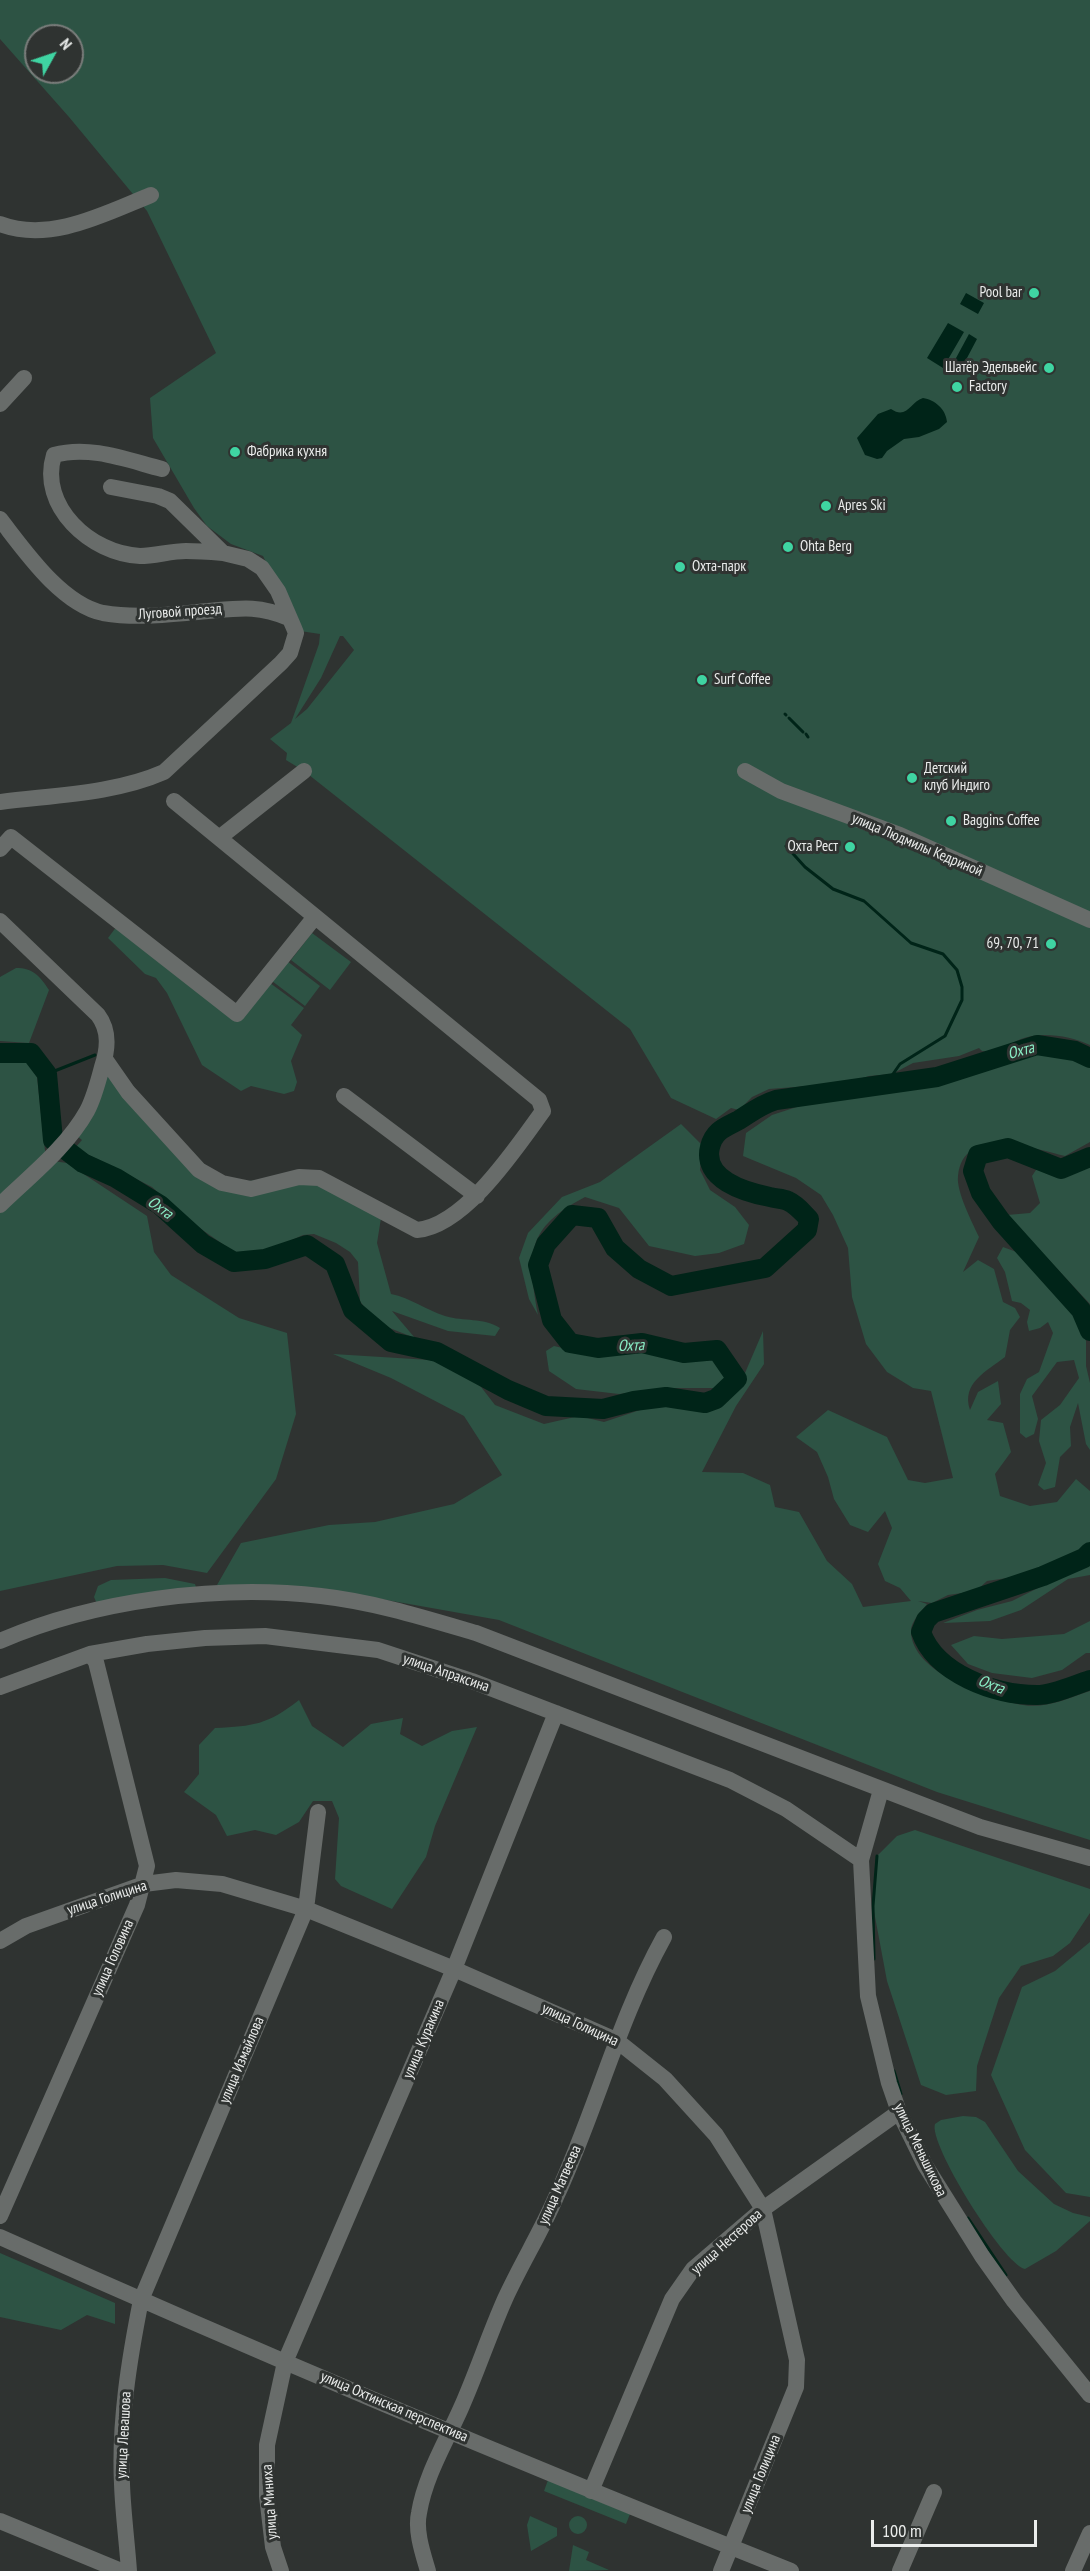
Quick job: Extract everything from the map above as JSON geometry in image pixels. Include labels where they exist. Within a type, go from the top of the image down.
[{"type":"street","points":[[0,224],[21,231],[41,231],[97,217],[151,195]]},
{"type":"street","points":[[0,404],[24,378]]},
{"type":"street","points":[[0,802],[110,788],[145,780],[164,772],[290,652],[296,633],[278,591],[262,568],[248,559],[223,553],[186,551],[139,556],[110,548],[79,533],[61,511],[51,483],[50,470],[54,455],[79,451],[107,454],[162,469]]},
{"type":"street","points":[[111,487],[158,496],[170,501],[223,553]]},
{"type":"street","name":"Луговой проезд","points":[[0,519],[63,592],[79,604],[102,612],[136,616],[255,607],[289,618]]},
{"type":"street","points":[[219,838],[304,771]]},
{"type":"street","name":"улица Людмилы Кедриной","points":[[745,771],[781,791],[900,835],[1090,920]]},
{"type":"street","points":[[105,1059],[128,1092],[199,1170],[222,1183],[251,1189],[299,1178],[318,1178],[417,1230],[430,1229],[477,1196],[543,1111],[539,1101],[174,801]]},
{"type":"street","points":[[0,849],[10,837],[237,1014],[314,918]]},
{"type":"street","points":[[0,921],[98,1015],[105,1024],[107,1041],[105,1059],[88,1108],[69,1137],[0,1205]]},
{"type":"street","points":[[344,1096],[477,1196]]},
{"type":"street","points":[[0,1641],[21,1631],[85,1612],[166,1597],[258,1593],[321,1596],[397,1610],[476,1633],[981,1827],[1090,1858]]},
{"type":"street","name":"улица Апраксина","points":[[0,1687],[90,1654],[147,1644],[206,1638],[264,1636],[378,1650],[426,1664],[730,1780],[786,1809],[861,1860]]},
{"type":"street","name":"улица Головина","points":[[0,2216],[144,1884],[147,1866],[96,1662],[90,1654]]},
{"type":"street","name":"улица Куракина","points":[[285,2362],[454,1969],[556,1713]]},
{"type":"street","name":"улица Меньшикова","points":[[881,1790],[861,1860],[868,1996],[889,2083],[899,2112],[925,2165],[975,2246],[1014,2301],[1090,2394]]},
{"type":"street","name":"улица Измайлова","points":[[141,2300],[306,1909],[318,1812]]},
{"type":"street","name":"улица Голицина","points":[[0,1941],[26,1926],[144,1884],[176,1880],[222,1884],[306,1909],[454,1969],[616,2040],[665,2079],[716,2135],[763,2209],[797,2360],[796,2387],[721,2571]]},
{"type":"street","name":"улица Матвеева","points":[[428,2571],[422,2549],[418,2516],[425,2487],[451,2431],[506,2298],[570,2166],[642,1976],[664,1937]]},
{"type":"street","name":"улица Нестерова","points":[[591,2491],[672,2299],[693,2269],[763,2209],[899,2112]]},
{"type":"street","name":"улица Охтинская перспектива","points":[[0,2237],[285,2362],[591,2491],[791,2571]]},
{"type":"street","name":"улица Левашова","points":[[129,2571],[122,2482],[123,2430],[132,2344],[141,2300]]},
{"type":"street","name":"улица Миниха","points":[[281,2571],[273,2547],[267,2496],[267,2445],[285,2362]]},
{"type":"street","points":[[900,2571],[934,2492]]},
{"type":"street","points":[[0,2521],[121,2571]]},
{"type":"street","points":[[1073,2571],[1090,2533]]},
{"type":"shaded area","name":"Охта-парк","points":[[0,0],[1090,0],[1090,1045],[1074,1039],[1038,1035],[1021,1039],[992,1051],[982,1051],[979,1048],[959,1056],[913,1063],[892,1074],[869,1076],[847,1083],[769,1089],[752,1097],[739,1110],[731,1108],[716,1119],[671,1098],[630,1029],[304,771],[286,760],[287,753],[270,739],[291,723],[319,644],[320,634],[300,631],[263,556],[231,544],[207,526],[153,438],[150,398],[216,353],[147,211],[40,84],[84,84],[84,24],[24,24],[24,66],[0,39]],"holes":[[[340,636],[343,636],[354,650],[307,709],[295,719],[321,678]]]},
{"type":"shaded area","points":[[966,293],[984,303],[978,314],[960,304]]},
{"type":"shaded area","points":[[948,323],[964,332],[943,368],[927,358]]},
{"type":"shaded area","points":[[969,334],[977,339],[958,375],[949,371]]},
{"type":"shaded area","points":[[923,398],[939,406],[945,413],[947,422],[939,429],[919,437],[904,439],[887,451],[882,458],[877,459],[865,455],[857,438],[878,414],[891,409],[896,412],[905,411]]},
{"type":"shaded area","points":[[120,922],[237,1013],[270,983],[304,1008],[291,1025],[302,1035],[291,1061],[297,1082],[294,1091],[284,1094],[251,1086],[241,1091],[202,1065],[167,993],[156,978],[145,974],[108,938]]},
{"type":"shaded area","points":[[312,933],[351,962],[330,990],[291,960]]},
{"type":"shaded area","points":[[287,961],[320,986],[305,1006],[272,981]]},
{"type":"shaded area","points":[[16,968],[27,969],[36,974],[49,990],[29,1043],[0,1041],[0,977]]},
{"type":"shaded area","points":[[1049,1053],[1076,1058],[1090,1067],[1090,1142],[1065,1156],[1020,1145],[986,1145],[973,1150],[963,1160],[958,1176],[962,1198],[979,1237],[963,1272],[978,1260],[994,1269],[1003,1302],[1015,1308],[1020,1317],[1010,1330],[1005,1357],[977,1379],[969,1392],[968,1401],[970,1410],[978,1392],[998,1381],[1001,1404],[987,1420],[1003,1423],[1011,1452],[995,1474],[1000,1496],[1030,1506],[1057,1502],[1076,1479],[1090,1491],[1090,1545],[1073,1558],[1014,1577],[987,1581],[976,1591],[948,1595],[932,1603],[918,1601],[927,1604],[914,1620],[911,1631],[914,1646],[938,1671],[955,1682],[992,1697],[1032,1706],[1057,1702],[1090,1691],[1090,1840],[937,1792],[499,1620],[319,1588],[217,1585],[241,1543],[329,1525],[375,1522],[454,1504],[502,1475],[464,1416],[391,1378],[333,1354],[430,1360],[471,1374],[495,1405],[544,1424],[579,1416],[604,1422],[667,1401],[706,1407],[742,1380],[763,1331],[764,1364],[736,1406],[702,1472],[743,1473],[770,1485],[775,1507],[799,1512],[827,1561],[852,1584],[863,1607],[911,1601],[900,1588],[885,1581],[878,1564],[892,1528],[885,1511],[868,1532],[850,1525],[834,1499],[828,1477],[817,1452],[796,1437],[828,1410],[887,1437],[908,1480],[925,1483],[953,1478],[931,1391],[913,1388],[887,1372],[866,1344],[852,1297],[848,1248],[833,1215],[821,1195],[796,1178],[743,1156],[746,1133],[772,1115],[809,1103],[884,1089],[933,1085],[1031,1054]]},
{"type":"shaded area","points":[[25,1059],[37,1077],[46,1160],[67,1163],[147,1216],[154,1252],[171,1275],[239,1318],[287,1333],[296,1414],[276,1479],[207,1573],[163,1565],[117,1566],[0,1591],[0,1062]]},
{"type":"shaded area","points":[[105,1059],[222,1183],[299,1177],[382,1212],[377,1243],[391,1294],[445,1316],[493,1325],[500,1328],[495,1336],[448,1331],[392,1311],[415,1338],[387,1327],[370,1315],[360,1301],[358,1262],[350,1252],[336,1243],[314,1234],[303,1235],[274,1248],[234,1252],[191,1222],[152,1187],[75,1148],[82,1140],[77,1136]]},
{"type":"shaded area","points":[[681,1124],[702,1145],[700,1170],[710,1190],[735,1207],[749,1225],[744,1244],[719,1253],[695,1256],[649,1246],[619,1208],[585,1197],[551,1220],[535,1244],[532,1275],[538,1315],[529,1299],[519,1258],[528,1233],[562,1197],[600,1182]]},
{"type":"shaded area","points":[[1038,1167],[1063,1177],[1090,1167],[1090,1304],[1007,1215],[1030,1213],[1040,1203],[1032,1176]]},
{"type":"shaded area","points":[[1003,1247],[1022,1254],[1070,1308],[1086,1341],[1086,1366],[1090,1383],[1090,1450],[1086,1444],[1078,1403],[1070,1427],[1071,1446],[1060,1457],[1055,1487],[1044,1490],[1038,1485],[1046,1463],[1039,1441],[1041,1420],[1060,1405],[1079,1378],[1074,1360],[1057,1362],[1032,1396],[1038,1419],[1034,1434],[1026,1438],[1020,1433],[1020,1394],[1027,1379],[1039,1372],[1053,1333],[1048,1322],[1040,1328],[1029,1331],[1027,1322],[1030,1310],[1021,1303],[1012,1301],[1005,1272],[997,1258]]},
{"type":"shaded area","points":[[554,1346],[584,1353],[642,1352],[690,1361],[714,1360],[724,1366],[731,1375],[724,1385],[716,1388],[675,1388],[619,1394],[576,1389],[549,1371],[546,1351]]},
{"type":"shaded area","points":[[1090,1562],[1090,1575],[1068,1579],[1021,1610],[990,1621],[943,1623],[977,1610],[1012,1601]]},
{"type":"shaded area","points":[[165,1578],[195,1584],[197,1590],[97,1604],[94,1597],[98,1586],[111,1580]]},
{"type":"shaded area","points":[[1090,1621],[1090,1653],[1086,1653],[1062,1670],[1032,1678],[992,1673],[968,1664],[951,1645],[974,1636],[1002,1639],[1064,1634]]},
{"type":"shaded area","points":[[299,1700],[312,1726],[343,1747],[371,1724],[403,1718],[400,1734],[422,1746],[452,1731],[477,1727],[435,1826],[426,1857],[392,1909],[341,1886],[335,1879],[339,1818],[332,1801],[313,1801],[299,1822],[276,1835],[255,1830],[227,1836],[216,1815],[184,1792],[199,1774],[199,1745],[215,1728],[260,1723],[278,1715]]},
{"type":"shaded area","points":[[915,1830],[1090,1889],[1090,1913],[1070,1943],[1053,1956],[1021,1966],[999,1998],[977,2066],[976,2091],[946,2095],[921,2085],[887,1981],[873,1906],[877,1856],[897,1836]]},
{"type":"shaded area","points":[[1090,1942],[1090,2197],[1066,2193],[1025,2150],[991,2075],[1022,1987],[1055,1971]]},
{"type":"shaded area","points":[[963,2116],[976,2117],[985,2122],[1018,2171],[1054,2204],[1073,2213],[1090,2217],[1090,2221],[1056,2251],[1025,2269],[1001,2247],[985,2226],[943,2154],[936,2135],[935,2124],[941,2120]]},
{"type":"shaded area","points":[[0,2253],[115,2303],[115,2324],[87,2315],[61,2330],[0,2317]]},
{"type":"shaded area","points":[[548,2480],[630,2514],[626,2524],[544,2491]]},
{"type":"shaded area","points":[[530,2516],[557,2528],[557,2536],[531,2551],[527,2525]]},
{"type":"shaded area","points":[[574,2516],[582,2516],[587,2521],[585,2532],[574,2534],[569,2529],[569,2521]]},
{"type":"shaded area","points":[[573,2545],[589,2552],[586,2560],[609,2570],[569,2571]]},
{"type":"waterway","points":[[789,718],[803,732]]},
{"type":"waterway","points":[[786,846],[805,867],[833,889],[864,901],[911,943],[943,954],[957,970],[962,987],[962,1000],[945,1036],[900,1064],[886,1084]]},
{"type":"waterway","name":"Охта","points":[[0,1053],[31,1053],[47,1074],[53,1140],[83,1163],[116,1178],[160,1205],[203,1244],[234,1262],[265,1259],[307,1245],[335,1264],[353,1310],[391,1342],[437,1352],[508,1390],[546,1406],[603,1409],[634,1401],[666,1397],[705,1403],[716,1399],[737,1379],[717,1350],[684,1353],[642,1343],[598,1348],[570,1343],[552,1320],[538,1265],[546,1244],[572,1215],[598,1218],[615,1248],[639,1269],[671,1286],[765,1268],[807,1230],[809,1219],[797,1207],[784,1199],[749,1192],[719,1176],[712,1168],[709,1158],[710,1147],[714,1137],[725,1127],[776,1100],[937,1077],[1037,1045],[1075,1051],[1090,1058]]},
{"type":"waterway","points":[[47,1074],[95,1055]]},
{"type":"waterway","name":"Охта","points":[[1090,1157],[1061,1169],[1008,1148],[978,1155],[973,1171],[981,1193],[1001,1221],[1081,1310],[1090,1331]]},
{"type":"waterway","name":"Охта","points":[[1090,1552],[1084,1558],[1043,1576],[933,1613],[926,1620],[921,1632],[929,1647],[953,1670],[969,1679],[1003,1691],[1043,1695],[1090,1680]]},
{"type":"waterway","points":[[874,1959],[873,1906],[877,1856]]},
{"type":"waterway","points":[[894,2071],[901,2094]]},
{"type":"waterway","points":[[968,2218],[1006,2275]]},
{"type":"place","name":"Pool bar","points":[[1034,293]]},
{"type":"place","name":"Шатёр Эдельвейс","points":[[1049,368]]},
{"type":"place","name":"Factory","points":[[957,387]]},
{"type":"place","name":"Фабрика кухня","points":[[235,452]]},
{"type":"place","name":"Apres Ski","points":[[826,506]]},
{"type":"place","name":"Ohta Berg","points":[[788,547]]},
{"type":"place","name":"Охта-парк","points":[[680,567]]},
{"type":"place","name":"Surf Coffee","points":[[702,680]]},
{"type":"place","name":"Детский клуб Индиго","points":[[912,778]]},
{"type":"place","name":"Baggins Coffee","points":[[951,821]]},
{"type":"place","name":"Охта Рест","points":[[850,847]]},
{"type":"place","name":"69, 70, 71","points":[[1051,944]]}]
